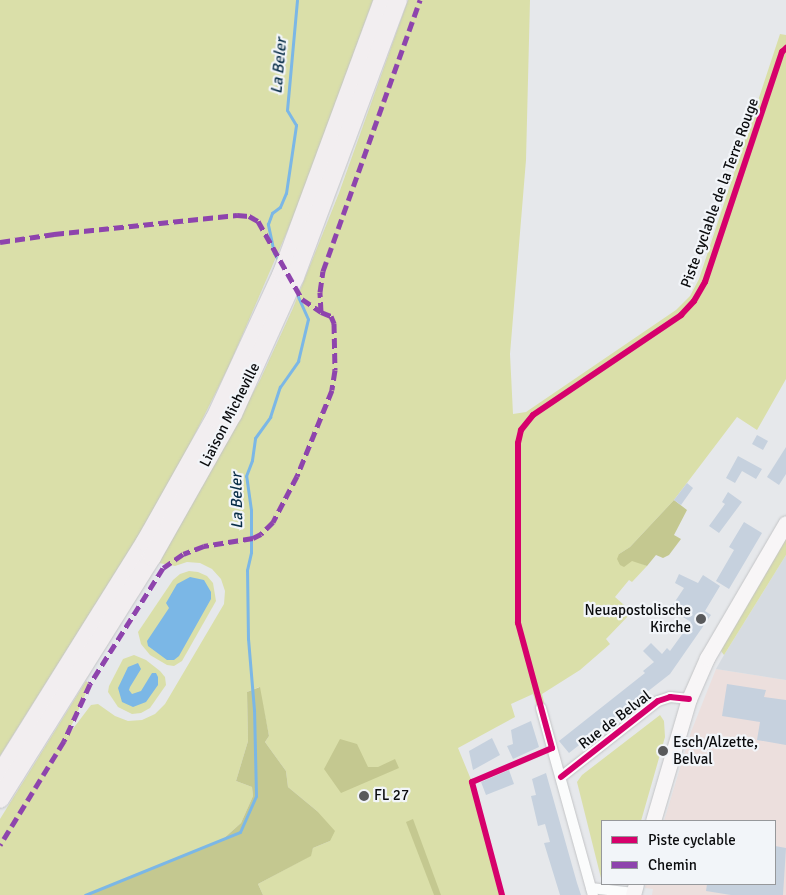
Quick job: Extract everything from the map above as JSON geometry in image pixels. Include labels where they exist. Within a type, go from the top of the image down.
[{"type":"highway","name":"Liaison Micheville","points":[[0,774],[145,542],[192,460],[289,275],[383,0]]},
{"type":"highway","name":"Liaison Micheville","points":[[0,799],[152,557],[203,469],[232,414],[398,0]]},
{"type":"main road","points":[[653,820],[689,699],[710,652],[786,523]]},
{"type":"street","name":"Rue de Belval","points":[[561,777],[658,702],[670,697],[689,699]]},
{"type":"street","points":[[541,708],[592,891],[634,891]]},
{"type":"shaded area","points":[[786,555],[786,680],[716,669],[724,655]]},
{"type":"shaded area","points":[[716,669],[786,680],[786,895],[652,895],[653,889],[645,888],[646,885],[776,885],[776,820],[664,820],[691,732]]},
{"type":"green space","points":[[0,0],[373,0],[299,204],[229,366],[184,456],[139,535],[0,756]]},
{"type":"green space","points":[[408,0],[530,0],[526,160],[510,354],[513,414],[526,412],[676,310],[690,296],[699,279],[780,34],[786,35],[786,379],[757,430],[737,417],[674,500],[630,547],[619,554],[647,566],[632,582],[629,580],[615,597],[632,612],[606,639],[610,644],[580,670],[542,694],[545,706],[538,710],[533,694],[511,704],[515,717],[458,748],[472,782],[502,895],[263,895],[258,884],[310,856],[313,848],[330,841],[317,811],[288,787],[286,771],[265,742],[269,736],[259,687],[247,692],[248,741],[236,781],[252,787],[253,796],[241,823],[222,840],[85,895],[0,895],[0,819],[86,681],[90,684],[66,738],[91,705],[98,704],[115,716],[128,721],[142,720],[155,714],[165,704],[224,604],[225,591],[221,579],[212,569],[200,563],[187,562],[175,566],[159,563],[260,380],[293,308],[339,193]]},
{"type":"green space","points":[[674,500],[687,510],[674,535],[681,539],[669,555],[663,558],[656,555],[647,566],[632,561],[624,567],[620,565],[617,559],[619,554],[630,547]]},
{"type":"green space","points":[[786,534],[786,555],[724,655],[721,651],[724,638]]},
{"type":"green space","points":[[189,571],[207,576],[213,583],[216,601],[182,661],[174,666],[167,665],[150,655],[141,644],[138,632],[173,580],[180,574]]},
{"type":"green space","points":[[134,655],[146,660],[160,671],[165,677],[166,685],[150,708],[141,713],[132,714],[118,707],[108,692],[109,686],[123,659]]},
{"type":"green space","points":[[260,687],[269,736],[265,742],[286,771],[288,787],[317,811],[335,831],[330,841],[313,848],[311,856],[258,884],[263,895],[85,895],[222,840],[241,823],[253,796],[252,787],[236,781],[248,741],[247,692]]},
{"type":"green space","points":[[660,715],[664,721],[665,737],[641,820],[601,820],[601,878],[577,782],[582,775]]},
{"type":"green space","points":[[340,739],[357,744],[368,767],[378,767],[395,759],[399,768],[341,793],[324,769]]},
{"type":"green space","points":[[413,819],[441,895],[434,895],[406,822]]},
{"type":"water","points":[[190,577],[204,580],[211,592],[211,599],[179,656],[174,660],[167,660],[148,646],[147,641],[169,608],[166,603],[177,584]]},
{"type":"water","points":[[138,663],[141,669],[130,687],[129,690],[132,694],[141,691],[152,673],[156,673],[158,677],[158,685],[146,702],[133,707],[122,702],[118,688],[128,667]]},
{"type":"building","points":[[757,435],[768,441],[763,450],[752,444]]},
{"type":"building","points":[[786,447],[786,474],[779,485],[767,477]]},
{"type":"building","points":[[738,456],[762,469],[756,479],[742,471],[735,483],[726,478]]},
{"type":"building","points":[[687,483],[693,488],[681,505],[674,500]]},
{"type":"building","points":[[728,492],[742,502],[719,533],[709,526],[725,504],[722,502]]},
{"type":"building","points":[[744,522],[762,533],[729,589],[716,581],[734,550],[729,547]]},
{"type":"building","points":[[679,574],[698,583],[703,575],[720,586],[705,611],[711,615],[670,674],[569,753],[559,741],[645,673],[643,671],[654,662],[643,651],[651,643],[662,654],[667,648],[670,651],[691,622],[670,609],[684,588],[675,583]]},
{"type":"building","points":[[727,684],[766,690],[764,697],[786,700],[786,745],[757,740],[760,722],[722,716]]},
{"type":"building","points":[[531,721],[539,747],[513,759],[507,746],[513,744],[511,730]]},
{"type":"building","points":[[492,738],[500,755],[473,770],[469,751]]},
{"type":"building","points":[[509,770],[514,784],[486,795],[481,782]]},
{"type":"building","points":[[546,773],[581,895],[560,895],[544,843],[550,842],[545,824],[538,826],[531,796],[536,795],[532,779]]},
{"type":"building","points":[[776,846],[786,848],[783,895],[731,895],[706,891],[707,885],[776,885]]},
{"type":"waterway","name":"La Beler","points":[[280,263],[274,253],[268,224],[272,213],[280,207],[286,193],[296,125],[287,110],[297,0]]},
{"type":"waterway","name":"La Beler","points":[[85,895],[240,832],[256,796],[254,710],[248,639],[247,570],[251,552],[251,510],[246,476],[252,460],[255,438],[270,417],[280,387],[298,361],[308,319],[295,290]]},
{"type":"marked path","points":[[321,312],[320,292],[323,271],[420,0]]},
{"type":"marked path","points":[[0,242],[54,234],[237,215],[249,216],[258,221],[302,299],[321,312],[331,316],[334,323],[335,370],[332,390],[297,476],[273,522],[261,534],[253,538],[204,546],[183,554],[163,568],[90,684],[64,741],[0,845]]},
{"type":"cycle path","name":"Piste cyclable de la Terre Rouge","points":[[502,895],[472,782],[552,748],[518,623],[518,443],[521,430],[533,415],[681,315],[694,301],[705,282],[782,52],[786,48]]},
{"type":"cycle path","points":[[561,777],[658,701],[670,697],[689,699]]},
{"type":"place","name":"Neuapostolische Kirche","points":[[701,619]]},
{"type":"place","name":"Esch/Alzette, Belval","points":[[663,751]]},
{"type":"place","name":"FL 27","points":[[364,796]]}]
